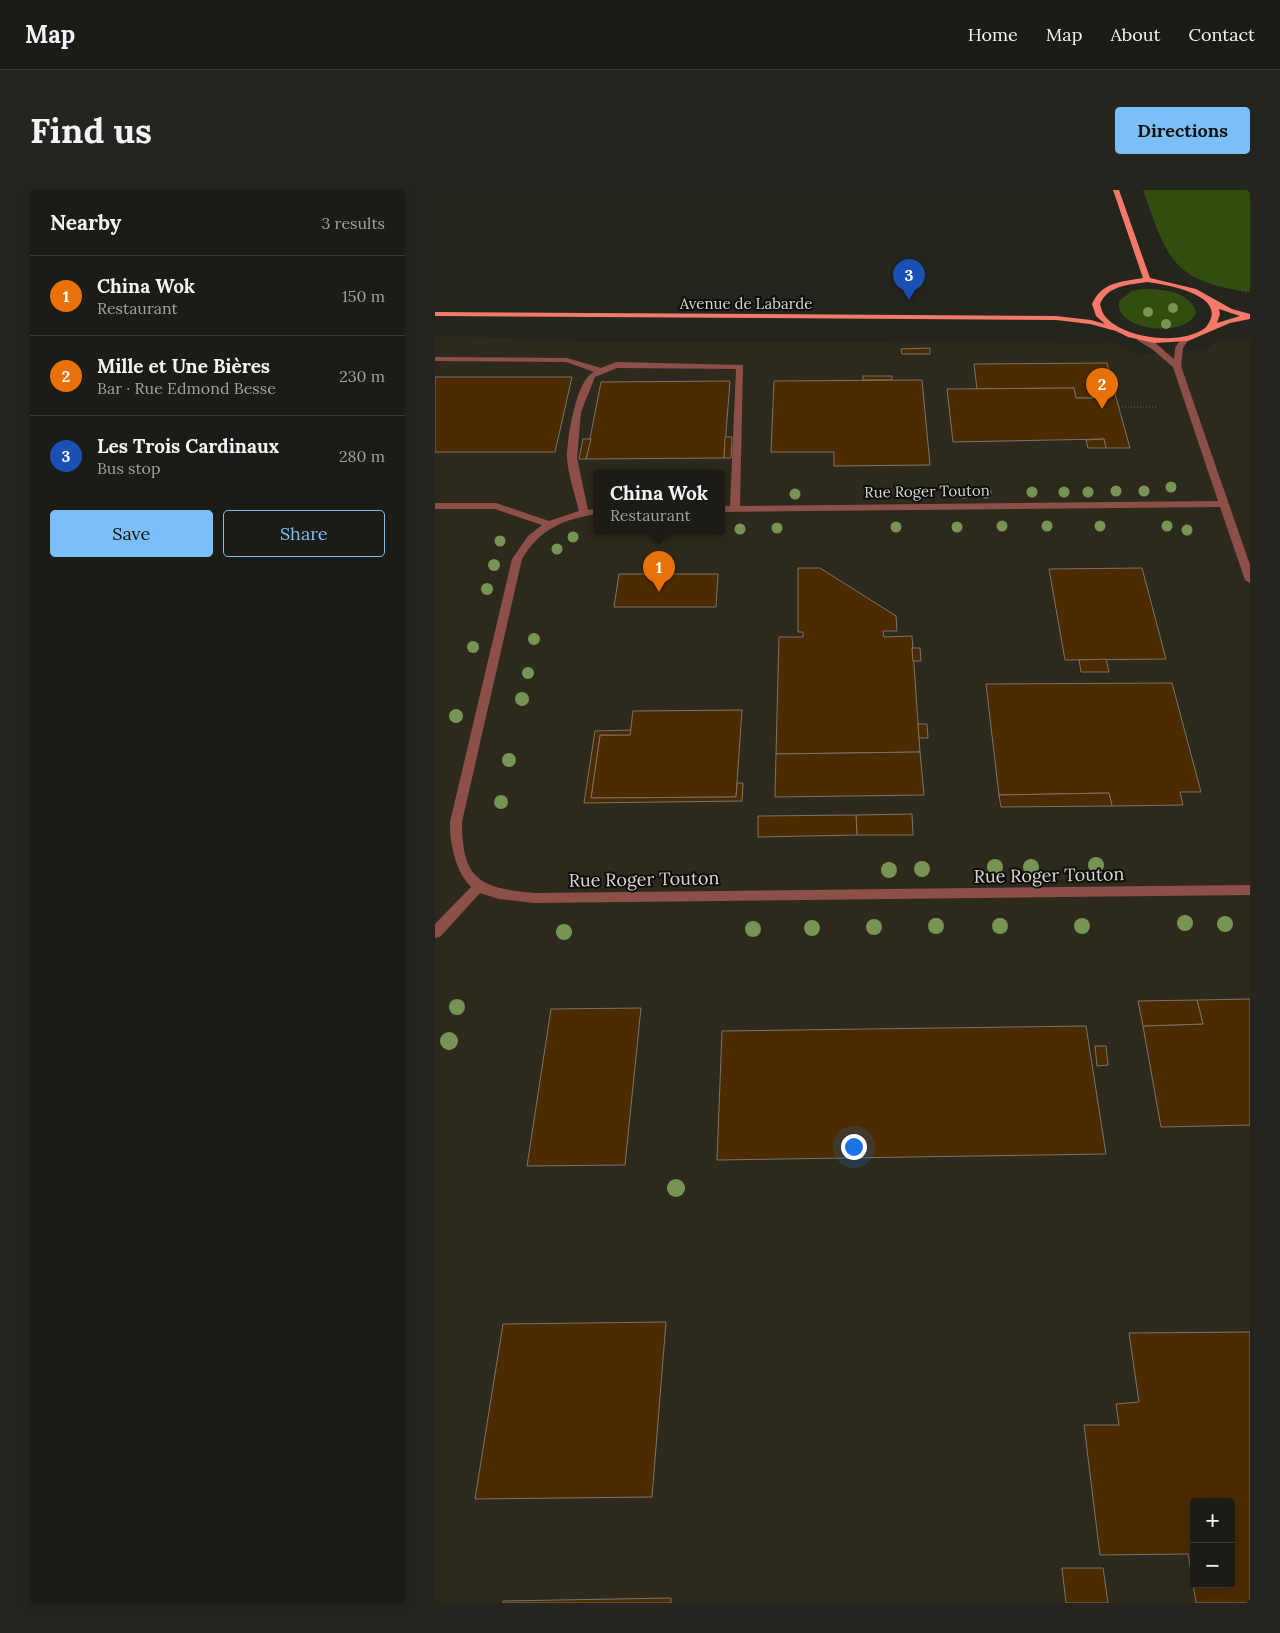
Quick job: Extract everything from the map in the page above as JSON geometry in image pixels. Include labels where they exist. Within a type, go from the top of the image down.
[{"type":"main road","points":[[1116,190],[1147,280]]},
{"type":"main road","points":[[1113,329],[1098,315],[1095,307],[1101,293],[1120,283],[1147,280],[1183,286],[1229,311],[1250,317]]},
{"type":"main road","points":[[1090,307],[1097,300]]},
{"type":"main road","points":[[1207,330],[1213,324],[1216,316],[1209,301]]},
{"type":"main road","name":"Avenue de Labarde","points":[[1056,318],[1082,311]]},
{"type":"main road","name":"Avenue de Labarde","points":[[435,314],[1056,318],[1079,320],[1155,341],[1185,339],[1207,330]]},
{"type":"main road","points":[[1207,330],[1228,321],[1250,317]]},
{"type":"street","points":[[1140,338],[1177,366]]},
{"type":"street","points":[[1185,339],[1179,348],[1177,366],[1224,504],[1245,552],[1250,580]]},
{"type":"street","points":[[435,359],[567,360],[601,371]]},
{"type":"street","points":[[584,513],[572,458],[577,412],[591,376],[616,365],[740,367],[735,509]]},
{"type":"street","name":"Rue Roger Touton","points":[[725,509],[1224,504]]},
{"type":"street","points":[[435,506],[496,506],[549,524]]},
{"type":"street","points":[[435,933],[479,886],[463,864],[456,839],[456,822],[517,559],[525,544],[538,531],[549,524],[593,512]]},
{"type":"street","name":"Rue Roger Touton","points":[[479,886],[505,895],[534,898],[1250,890]]},
{"type":"path","points":[[1119,407],[1158,407]]},
{"type":"shaded area","points":[[435,335],[593,342],[1114,343],[1138,355],[1204,350],[1220,340],[1250,340],[1250,1603],[435,1603]]},
{"type":"green space","points":[[1143,190],[1250,190],[1250,292],[1224,288],[1204,281],[1188,273],[1176,263],[1159,233]]},
{"type":"green space","points":[[1143,289],[1167,291],[1182,296],[1193,306],[1196,313],[1189,321],[1179,326],[1165,329],[1138,325],[1127,319],[1120,311],[1119,301],[1132,291]]},
{"type":"building","points":[[930,348],[930,354],[902,354],[901,349]]},
{"type":"building","points":[[1107,363],[1112,383],[1090,384],[1093,398],[1076,398],[1074,388],[977,389],[974,364]]},
{"type":"building","points":[[863,376],[892,376],[892,380],[863,380]]},
{"type":"building","points":[[435,377],[572,377],[555,452],[435,452]]},
{"type":"building","points":[[922,380],[930,465],[834,466],[834,452],[771,452],[774,381]]},
{"type":"building","points":[[730,381],[724,458],[586,459],[601,382]]},
{"type":"building","points":[[1112,383],[1130,448],[1106,448],[1104,439],[953,442],[947,389],[1074,388],[1076,398],[1093,398],[1090,384]]},
{"type":"building","points":[[725,437],[732,437],[731,458],[724,458]]},
{"type":"building","points":[[583,439],[591,439],[586,459],[579,459]]},
{"type":"building","points":[[1104,439],[1106,448],[1088,448],[1086,440]]},
{"type":"building","points":[[798,568],[820,568],[896,616],[897,631],[883,631],[884,637],[912,636],[920,752],[776,754],[779,637],[803,637],[803,632],[798,632]]},
{"type":"building","points":[[1142,568],[1166,659],[1065,660],[1049,569]]},
{"type":"building","points":[[619,574],[718,574],[716,607],[614,607]]},
{"type":"building","points":[[912,648],[920,648],[921,661],[913,661]]},
{"type":"building","points":[[1106,659],[1109,672],[1081,672],[1079,660]]},
{"type":"building","points":[[1172,683],[1201,792],[1180,792],[1183,805],[1112,806],[1109,793],[999,795],[986,684]]},
{"type":"building","points":[[742,710],[736,797],[591,798],[600,735],[630,735],[633,711]]},
{"type":"building","points":[[918,724],[927,724],[928,738],[919,738]]},
{"type":"building","points":[[631,730],[630,735],[600,735],[591,798],[736,797],[737,783],[743,783],[742,801],[584,803],[595,731]]},
{"type":"building","points":[[920,752],[924,795],[775,797],[776,754]]},
{"type":"building","points":[[1109,793],[1112,806],[1001,807],[999,795]]},
{"type":"building","points":[[912,814],[913,835],[857,835],[856,815]]},
{"type":"building","points":[[856,815],[857,835],[758,837],[758,816]]},
{"type":"building","points":[[1250,999],[1250,1125],[1161,1127],[1143,1026],[1203,1024],[1197,1000]]},
{"type":"building","points":[[1197,1000],[1203,1024],[1143,1026],[1138,1001]]},
{"type":"building","points":[[641,1008],[625,1165],[527,1166],[551,1009]]},
{"type":"building","points":[[1086,1026],[1106,1154],[717,1160],[722,1031]]},
{"type":"building","points":[[1095,1046],[1106,1046],[1108,1065],[1097,1066]]},
{"type":"building","points":[[666,1322],[652,1497],[475,1499],[503,1324]]},
{"type":"building","points":[[1250,1332],[1250,1603],[1196,1603],[1194,1588],[1235,1588],[1235,1498],[1190,1498],[1190,1566],[1188,1554],[1100,1555],[1084,1425],[1119,1425],[1116,1404],[1139,1402],[1129,1333]]},
{"type":"building","points":[[1062,1568],[1103,1568],[1108,1603],[1066,1603]]},
{"type":"building","points":[[671,1598],[671,1603],[503,1603],[503,1601]]},
{"type":"place","name":"Les Trois Cardinaux","points":[[909,300]]},
{"type":"place","name":"Mille et Une Bières","points":[[1102,409]]},
{"type":"place","name":"China Wok","points":[[659,592]]}]
